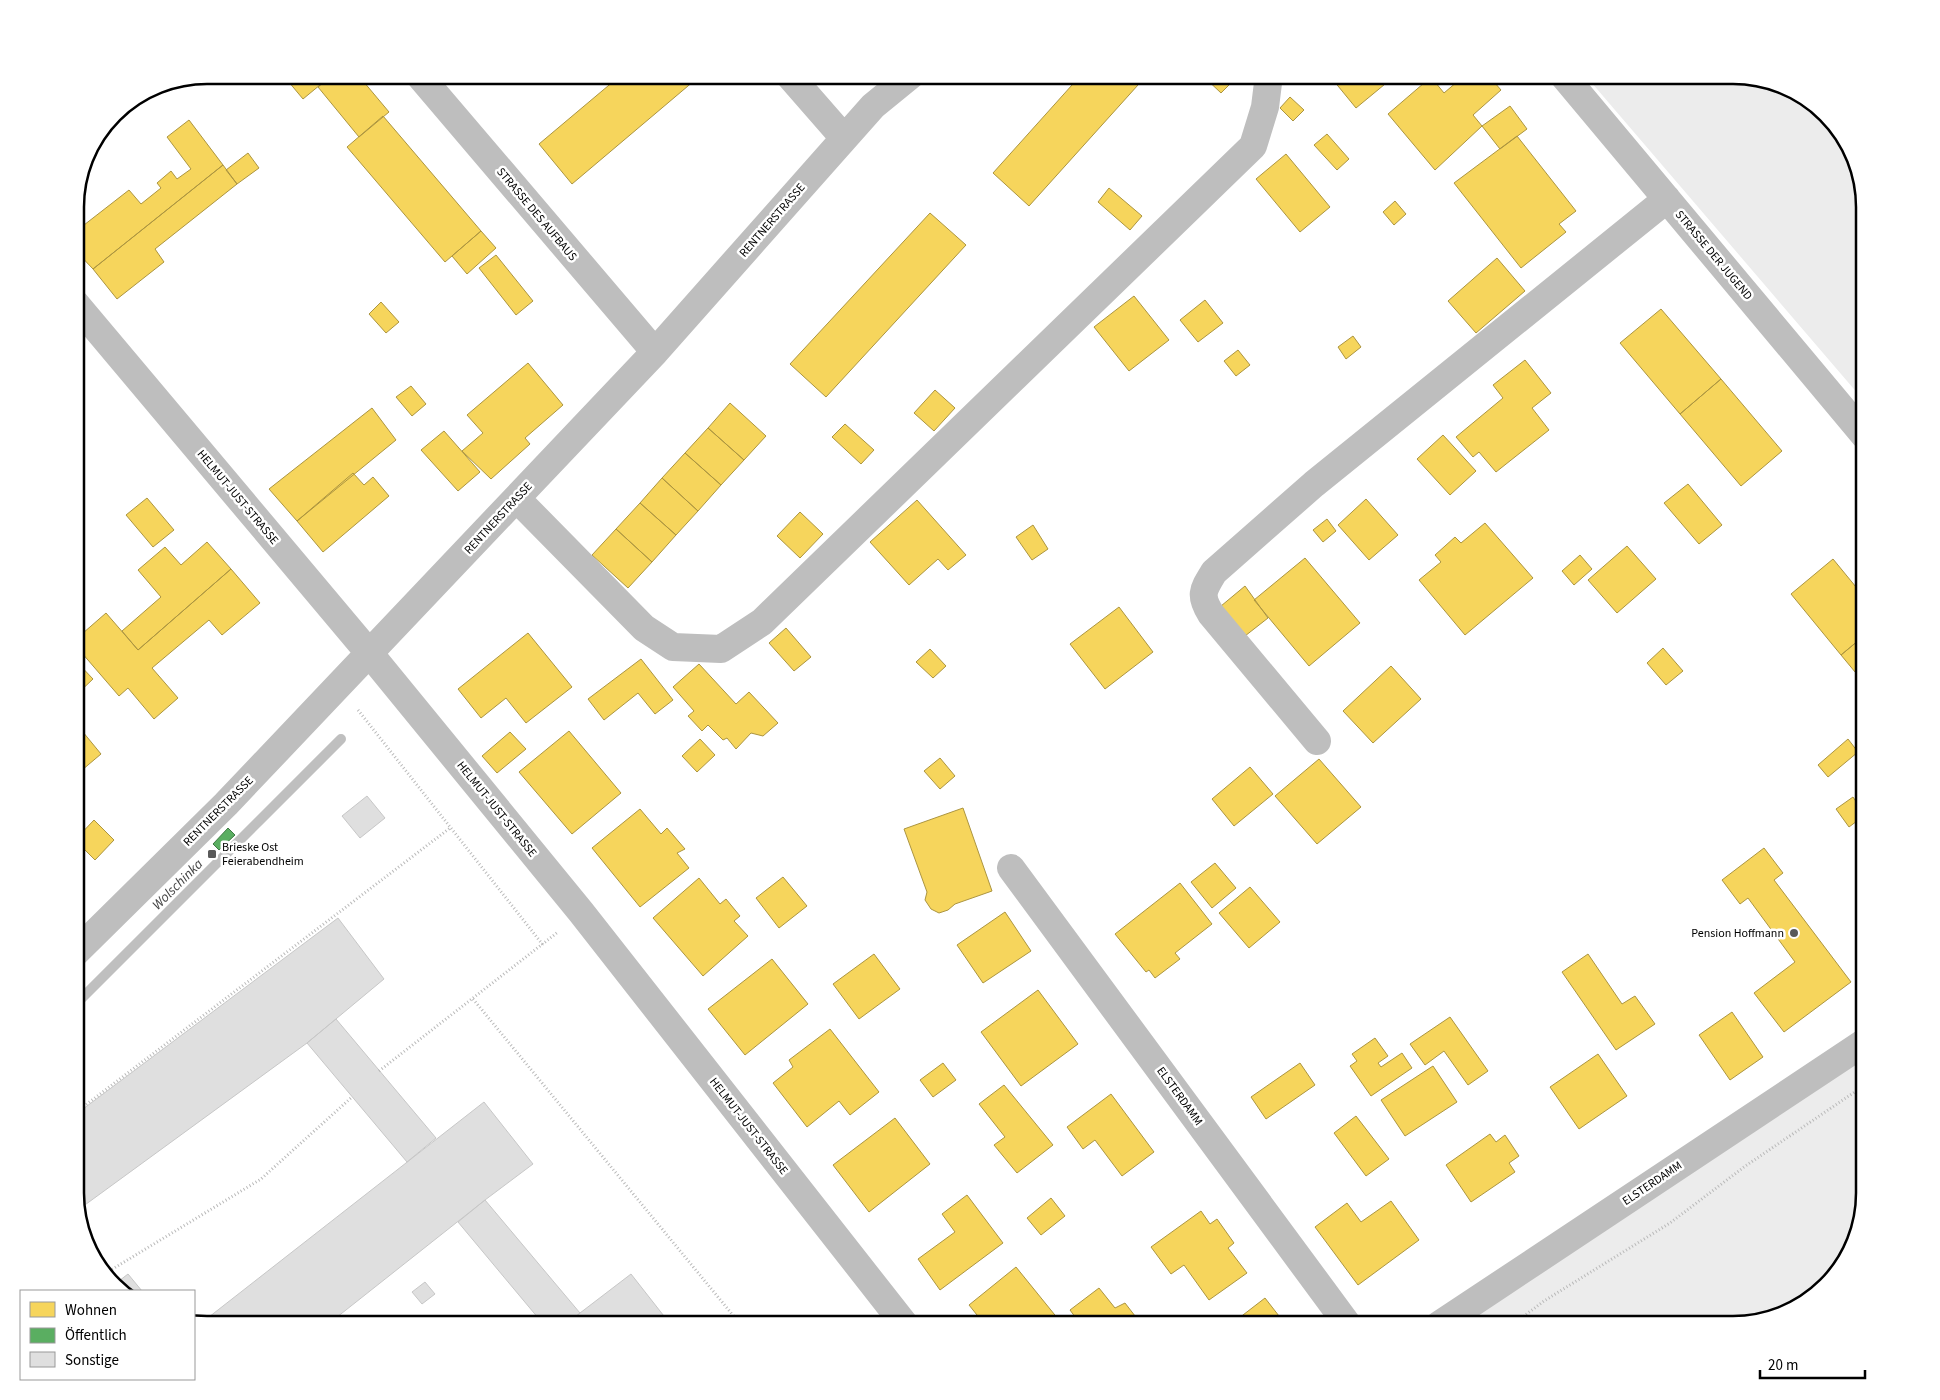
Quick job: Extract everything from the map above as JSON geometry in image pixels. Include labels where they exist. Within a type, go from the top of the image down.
[{"type":"street","name":"STRASSE DES AUFBAUS","points":[[427,84],[655,352]]},
{"type":"street","points":[[797,84],[844,138]]},
{"type":"street","name":"RENTNERSTRASSE","points":[[84,944],[226,804],[517,499],[655,352],[872,106],[900,84]]},
{"type":"street","points":[[517,499],[644,628],[673,647],[721,649],[762,622],[1253,146],[1265,108],[1267,84]]},
{"type":"street","name":"STRASSE DER JUGEND","points":[[1571,84],[1856,425]]},
{"type":"street","points":[[1317,741],[1211,614],[1204,602],[1204,589],[1214,572],[1314,484],[1667,199]]},
{"type":"street","name":"HELMUT-JUST-STRASSE","points":[[84,314],[370,654],[581,912],[898,1316]]},
{"type":"street","name":"ELSTERDAMM","points":[[1011,868],[1341,1316]]},
{"type":"street","name":"ELSTERDAMM","points":[[1453,1316],[1856,1048]]},
{"type":"path","points":[[339,686],[543,945]]},
{"type":"path","points":[[84,1106],[450,828]]},
{"type":"path","points":[[379,1071],[543,945],[581,912]]},
{"type":"path","points":[[473,999],[734,1316]]},
{"type":"path","points":[[1524,1316],[1544,1301],[1670,1223],[1744,1167],[1856,1091]]},
{"type":"path","points":[[111,1270],[261,1179],[352,1097]]},
{"type":"shaded area","points":[[1593,84],[1749,85],[1773,90],[1788,96],[1808,109],[1826,126],[1844,152],[1850,167],[1855,191],[1856,391]]},
{"type":"shaded area","points":[[1856,1048],[1856,1193],[1854,1217],[1850,1233],[1844,1248],[1826,1274],[1814,1286],[1788,1304],[1773,1310],[1741,1316],[1453,1316]]},
{"type":"building: Wohnen","points":[[290,84],[321,84],[303,99]]},
{"type":"building: Wohnen","points":[[322,84],[366,84],[389,112],[359,137],[318,87]]},
{"type":"building: Wohnen","points":[[610,84],[690,84],[572,184],[539,144]]},
{"type":"building: Wohnen","points":[[1073,84],[1139,84],[1029,206],[993,173]]},
{"type":"building: Wohnen","points":[[1212,84],[1230,84],[1221,93]]},
{"type":"building: Wohnen","points":[[1336,84],[1385,84],[1356,108]]},
{"type":"building: Wohnen","points":[[1423,84],[1437,84],[1444,93],[1454,84],[1496,84],[1501,90],[1473,115],[1482,126],[1435,170],[1388,114]]},
{"type":"building: Wohnen","points":[[1290,97],[1304,110],[1293,121],[1280,108]]},
{"type":"building: Wohnen","points":[[1510,106],[1527,129],[1500,149],[1482,126]]},
{"type":"building: Wohnen","points":[[383,116],[481,231],[445,262],[347,147]]},
{"type":"building: Wohnen","points":[[189,120],[223,165],[93,269],[84,260],[84,225],[129,190],[141,204],[161,188],[157,183],[171,171],[177,179],[191,169],[167,137]]},
{"type":"building: Wohnen","points":[[1327,134],[1349,159],[1337,170],[1314,145]]},
{"type":"building: Wohnen","points":[[1517,136],[1576,211],[1559,224],[1566,232],[1521,268],[1454,183]]},
{"type":"building: Wohnen","points":[[248,153],[259,168],[237,184],[226,170]]},
{"type":"building: Wohnen","points":[[1286,154],[1330,207],[1300,232],[1256,179]]},
{"type":"building: Wohnen","points":[[223,165],[237,184],[155,249],[164,262],[117,299],[93,269]]},
{"type":"building: Wohnen","points":[[1109,188],[1142,216],[1130,230],[1098,202]]},
{"type":"building: Wohnen","points":[[1395,201],[1406,214],[1394,225],[1383,212]]},
{"type":"building: Wohnen","points":[[930,213],[966,245],[826,397],[790,364]]},
{"type":"building: Wohnen","points":[[481,231],[496,248],[467,274],[452,256]]},
{"type":"building: Wohnen","points":[[496,255],[533,301],[516,315],[479,268]]},
{"type":"building: Wohnen","points":[[1497,258],[1525,291],[1476,333],[1448,301]]},
{"type":"building: Wohnen","points":[[1134,296],[1169,340],[1129,371],[1094,327]]},
{"type":"building: Wohnen","points":[[1205,300],[1223,323],[1198,342],[1180,320]]},
{"type":"building: Wohnen","points":[[381,302],[399,322],[386,333],[369,314]]},
{"type":"building: Wohnen","points":[[1661,309],[1721,379],[1680,414],[1620,343]]},
{"type":"building: Wohnen","points":[[1353,336],[1361,347],[1346,359],[1338,347]]},
{"type":"building: Wohnen","points":[[1238,350],[1250,365],[1236,376],[1224,361]]},
{"type":"building: Wohnen","points":[[1525,360],[1551,393],[1532,408],[1549,430],[1496,472],[1479,452],[1473,457],[1456,437],[1503,398],[1493,385]]},
{"type":"building: Wohnen","points":[[528,363],[563,405],[525,438],[530,444],[491,479],[462,451],[483,433],[467,415]]},
{"type":"building: Wohnen","points":[[1721,379],[1782,451],[1741,486],[1680,414]]},
{"type":"building: Wohnen","points":[[411,386],[426,404],[412,416],[396,397]]},
{"type":"building: Wohnen","points":[[935,390],[955,408],[934,431],[914,413]]},
{"type":"building: Wohnen","points":[[730,403],[766,436],[744,460],[708,428]]},
{"type":"building: Wohnen","points":[[372,408],[396,440],[297,521],[269,489]]},
{"type":"building: Wohnen","points":[[845,424],[874,450],[861,464],[832,437]]},
{"type":"building: Wohnen","points":[[708,428],[744,460],[721,485],[685,453]]},
{"type":"building: Wohnen","points":[[444,431],[480,472],[458,491],[421,450]]},
{"type":"building: Wohnen","points":[[1443,435],[1476,471],[1450,495],[1417,459]]},
{"type":"building: Wohnen","points":[[685,453],[721,485],[698,511],[662,478]]},
{"type":"building: Wohnen","points":[[353,473],[364,485],[373,477],[389,496],[323,552],[297,521]]},
{"type":"building: Wohnen","points":[[662,478],[698,511],[676,535],[640,503]]},
{"type":"building: Wohnen","points":[[1688,484],[1722,525],[1699,544],[1664,503]]},
{"type":"building: Wohnen","points":[[147,498],[174,530],[153,547],[126,515]]},
{"type":"building: Wohnen","points":[[1366,499],[1398,535],[1369,560],[1338,525]]},
{"type":"building: Wohnen","points":[[917,500],[966,555],[948,570],[938,559],[909,585],[870,542]]},
{"type":"building: Wohnen","points":[[640,503],[676,535],[652,562],[616,529]]},
{"type":"building: Wohnen","points":[[800,512],[823,534],[800,558],[777,536]]},
{"type":"building: Wohnen","points":[[1327,519],[1336,531],[1323,542],[1313,530]]},
{"type":"building: Wohnen","points":[[1485,523],[1533,578],[1465,635],[1419,580],[1441,562],[1435,555],[1455,537],[1461,543]]},
{"type":"building: Wohnen","points":[[1033,525],[1048,549],[1032,560],[1016,537]]},
{"type":"building: Wohnen","points":[[616,529],[652,562],[628,588],[592,555]]},
{"type":"building: Wohnen","points":[[207,542],[231,569],[138,650],[122,631],[161,597],[138,570],[165,547],[181,565]]},
{"type":"building: Wohnen","points":[[1627,546],[1656,579],[1617,613],[1588,580]]},
{"type":"building: Wohnen","points":[[1580,555],[1592,569],[1574,585],[1562,571]]},
{"type":"building: Wohnen","points":[[1305,558],[1360,623],[1309,666],[1254,600]]},
{"type":"building: Wohnen","points":[[1833,559],[1856,587],[1856,642],[1841,655],[1791,594]]},
{"type":"building: Wohnen","points":[[231,569],[260,603],[222,635],[209,620],[152,668],[178,698],[154,719],[128,688],[119,696],[84,655],[84,632],[106,613],[138,650]]},
{"type":"building: Wohnen","points":[[1245,586],[1268,618],[1245,636],[1221,606]]},
{"type":"building: Wohnen","points":[[1119,607],[1153,652],[1105,689],[1070,644]]},
{"type":"building: Wohnen","points":[[786,628],[811,657],[794,671],[769,643]]},
{"type":"building: Wohnen","points":[[528,633],[572,687],[526,723],[506,698],[481,718],[458,689]]},
{"type":"building: Wohnen","points":[[1856,642],[1856,673],[1841,655]]},
{"type":"building: Wohnen","points":[[1663,648],[1683,671],[1666,685],[1647,663]]},
{"type":"building: Wohnen","points":[[930,649],[946,666],[933,678],[916,662]]},
{"type":"building: Wohnen","points":[[641,659],[673,700],[655,714],[638,693],[604,720],[588,699]]},
{"type":"building: Wohnen","points":[[699,664],[736,704],[749,692],[778,723],[763,736],[751,733],[736,749],[727,738],[723,740],[708,725],[702,731],[688,716],[694,711],[673,687]]},
{"type":"building: Wohnen","points":[[1391,666],[1421,699],[1373,743],[1343,711]]},
{"type":"building: Wohnen","points":[[84,670],[93,679],[84,688]]},
{"type":"building: Wohnen","points":[[569,731],[621,793],[572,834],[519,772]]},
{"type":"building: Wohnen","points":[[510,732],[526,749],[497,773],[482,756]]},
{"type":"building: Wohnen","points":[[84,733],[101,754],[84,768]]},
{"type":"building: Wohnen","points":[[700,739],[715,755],[697,772],[682,756]]},
{"type":"building: Wohnen","points":[[1848,739],[1856,749],[1856,754],[1828,777],[1818,765]]},
{"type":"building: Wohnen","points":[[940,758],[955,776],[940,789],[924,771]]},
{"type":"building: Wohnen","points":[[1319,759],[1361,807],[1317,844],[1275,796]]},
{"type":"building: Wohnen","points":[[1250,767],[1273,794],[1234,826],[1212,799]]},
{"type":"building: Wohnen","points":[[1853,797],[1856,802],[1856,822],[1849,827],[1836,809]]},
{"type":"building: Wohnen","points":[[963,808],[992,891],[955,904],[948,910],[939,913],[931,909],[925,900],[927,892],[904,829]]},
{"type":"building: Wohnen","points":[[640,809],[661,834],[667,828],[685,849],[677,853],[689,868],[640,907],[592,848]]},
{"type":"building: Wohnen","points":[[94,820],[114,840],[95,860],[84,849],[84,831]]},
{"type":"building: Wohnen","name":"Pension Hoffmann","points":[[1764,848],[1783,873],[1774,880],[1851,982],[1784,1032],[1754,993],[1795,962],[1748,898],[1740,904],[1722,880]]},
{"type":"building: Wohnen","points":[[1215,863],[1236,888],[1212,908],[1191,882]]},
{"type":"building: Wohnen","points":[[783,877],[807,906],[779,928],[756,898]]},
{"type":"building: Wohnen","points":[[699,878],[720,904],[726,899],[740,916],[734,921],[748,936],[703,976],[653,918]]},
{"type":"building: Wohnen","points":[[1180,883],[1212,924],[1175,953],[1180,959],[1155,978],[1149,970],[1146,972],[1115,934]]},
{"type":"building: Wohnen","points":[[1250,887],[1280,922],[1249,948],[1219,913]]},
{"type":"building: Wohnen","points":[[1005,912],[1031,951],[983,983],[957,945]]},
{"type":"building: Wohnen","points":[[874,954],[900,989],[859,1019],[833,984]]},
{"type":"building: Wohnen","points":[[1588,954],[1622,1004],[1635,996],[1655,1024],[1616,1050],[1562,972]]},
{"type":"building: Wohnen","points":[[772,959],[808,1004],[745,1055],[708,1009]]},
{"type":"building: Wohnen","points":[[1038,990],[1078,1044],[1021,1086],[981,1032]]},
{"type":"building: Wohnen","points":[[1732,1012],[1763,1057],[1730,1080],[1699,1035]]},
{"type":"building: Wohnen","points":[[1450,1017],[1488,1071],[1468,1085],[1444,1051],[1425,1065],[1410,1044]]},
{"type":"building: Wohnen","points":[[830,1029],[879,1092],[850,1115],[839,1101],[807,1127],[773,1083],[793,1067],[789,1060]]},
{"type":"building: Wohnen","points":[[1375,1038],[1388,1056],[1378,1063],[1381,1067],[1402,1053],[1412,1068],[1371,1096],[1350,1066],[1357,1061],[1352,1054]]},
{"type":"building: Wohnen","points":[[1598,1054],[1627,1096],[1579,1129],[1550,1087]]},
{"type":"building: Wohnen","points":[[943,1063],[956,1080],[933,1097],[920,1080]]},
{"type":"building: Wohnen","points":[[1300,1063],[1315,1085],[1266,1119],[1251,1097]]},
{"type":"building: Wohnen","points":[[1433,1066],[1457,1102],[1405,1136],[1381,1100]]},
{"type":"building: Wohnen","points":[[1004,1085],[1053,1145],[1017,1173],[994,1145],[1005,1137],[979,1104]]},
{"type":"building: Wohnen","points":[[1111,1094],[1154,1152],[1122,1176],[1095,1140],[1083,1149],[1067,1127]]},
{"type":"building: Wohnen","points":[[1356,1116],[1389,1159],[1366,1176],[1334,1133]]},
{"type":"building: Wohnen","points":[[895,1118],[930,1164],[869,1212],[833,1165]]},
{"type":"building: Wohnen","points":[[1490,1134],[1496,1142],[1505,1135],[1519,1156],[1509,1163],[1515,1172],[1471,1202],[1446,1165]]},
{"type":"building: Wohnen","points":[[967,1195],[1003,1243],[940,1290],[918,1259],[955,1232],[942,1214]]},
{"type":"building: Wohnen","points":[[1051,1198],[1065,1216],[1041,1235],[1027,1218]]},
{"type":"building: Wohnen","points":[[1391,1201],[1419,1240],[1358,1285],[1315,1227],[1347,1203],[1361,1222]]},
{"type":"building: Wohnen","points":[[1201,1211],[1210,1224],[1217,1219],[1234,1243],[1228,1248],[1247,1273],[1209,1300],[1184,1265],[1171,1274],[1151,1247]]},
{"type":"building: Wohnen","points":[[1016,1267],[1056,1316],[978,1316],[969,1305]]},
{"type":"building: Wohnen","points":[[1099,1288],[1115,1308],[1125,1303],[1135,1316],[1074,1316],[1070,1310]]},
{"type":"building: Wohnen","points":[[1265,1298],[1279,1316],[1242,1316]]},
{"type":"building: Öffentlich","points":[[228,828],[235,835],[219,850],[213,844]]},
{"type":"building: Sonstige","points":[[367,796],[385,818],[360,838],[342,816]]},
{"type":"building: Sonstige","points":[[338,918],[384,979],[307,1043],[85,1205],[84,1108]]},
{"type":"building: Sonstige","points":[[336,1019],[436,1138],[407,1162],[307,1043]]},
{"type":"building: Sonstige","points":[[484,1102],[533,1164],[338,1316],[210,1316]]},
{"type":"building: Sonstige","points":[[485,1200],[580,1313],[576,1316],[536,1316],[458,1222]]},
{"type":"building: Sonstige","points":[[128,1274],[141,1290],[131,1290],[120,1280]]},
{"type":"building: Sonstige","points":[[631,1274],[664,1316],[576,1316]]},
{"type":"building: Sonstige","points":[[425,1282],[435,1294],[422,1304],[412,1292]]},
{"type":"waterway","name":"Wolschinka","points":[[84,996],[341,739]]},
{"type":"place","name":"Brieske Ost Feierabendheim","points":[[212,854]]},
{"type":"place","name":"Pension Hoffmann","points":[[1794,933]]}]
